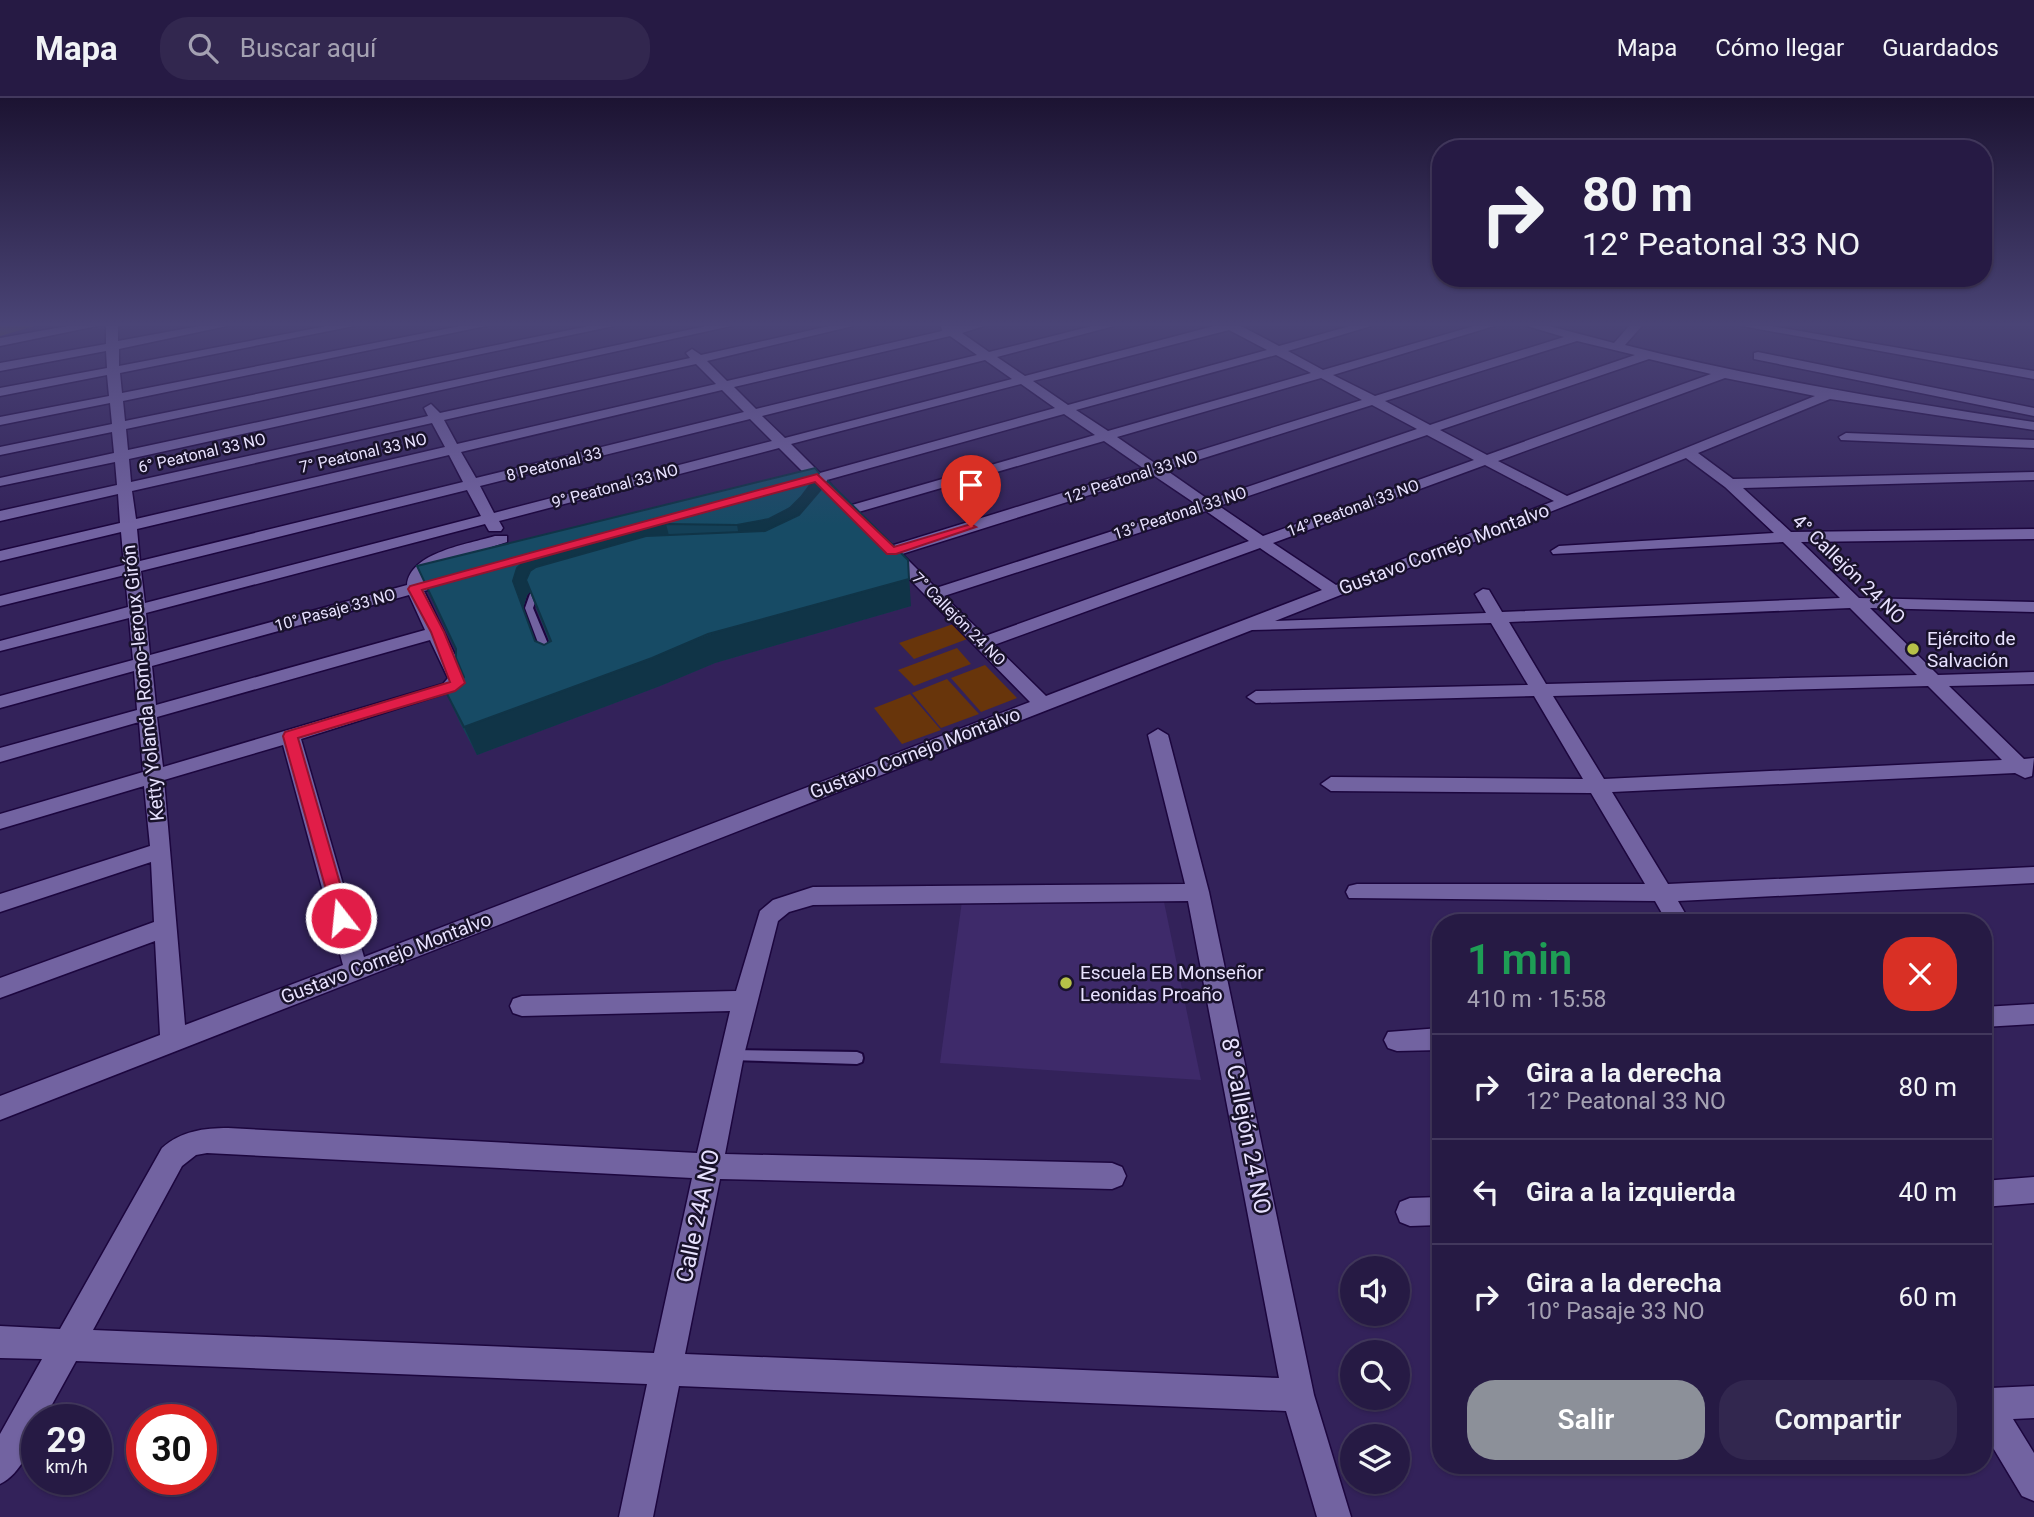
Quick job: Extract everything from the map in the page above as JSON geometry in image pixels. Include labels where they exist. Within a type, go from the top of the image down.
[{"type":"street","name":"Ketty Yolanda Romo-leroux Girón","points":[[115,392],[167,926],[173,1041]]},
{"type":"street","points":[[0,421],[145,392]]},
{"type":"street","points":[[0,451],[287,392]]},
{"type":"street","points":[[0,482],[416,392]]},
{"type":"street","points":[[0,822],[450,688],[458,683],[438,632],[415,589],[416,577],[433,561],[504,545],[423,392]]},
{"type":"street","name":"6° Peatonal 33 NO","points":[[0,516],[551,392]]},
{"type":"street","name":"7° Peatonal 33 NO","points":[[0,556],[699,392]]},
{"type":"street","name":"7° Callejón 24 NO","points":[[731,392],[1043,704]]},
{"type":"street","name":"8 Peatonal 33","points":[[0,601],[842,392]]},
{"type":"street","name":"9° Peatonal 33 NO","points":[[0,646],[976,392]]},
{"type":"street","points":[[1041,392],[1334,592]]},
{"type":"street","points":[[773,490],[1127,392]]},
{"type":"street","points":[[842,502],[1107,437],[1264,392]]},
{"type":"street","points":[[1357,392],[1566,502]]},
{"type":"street","name":"12° Peatonal 33 NO","points":[[891,552],[1396,392]]},
{"type":"street","name":"13° Peatonal 33 NO","points":[[933,594],[1207,505],[1536,392]]},
{"type":"street","name":"14° Peatonal 33 NO","points":[[982,643],[1674,392]]},
{"type":"street","points":[[1811,392],[2034,426]]},
{"type":"street","points":[[1937,392],[2034,412]]},
{"type":"street","name":"Gustavo Cornejo Montalvo","points":[[0,1108],[1566,502],[1829,396]]},
{"type":"street","points":[[1846,437],[2034,444]]},
{"type":"street","name":"4° Callejón 24 NO","points":[[1688,453],[1730,484],[2029,770]]},
{"type":"street","points":[[1730,484],[2034,476]]},
{"type":"street","points":[[1559,551],[1787,537],[2034,534]]},
{"type":"street","name":"10° Pasaje 33 NO","points":[[0,702],[464,575]]},
{"type":"street","points":[[1483,593],[1674,914]]},
{"type":"street","points":[[1240,628],[1855,603],[2034,607]]},
{"type":"street","points":[[0,755],[438,632]]},
{"type":"street","points":[[1256,697],[2034,678]]},
{"type":"street","name":"8° Callejón 24 NO","points":[[1158,735],[1198,892],[1298,1395],[1334,1517]]},
{"type":"street","points":[[290,736],[356,970]]},
{"type":"street","points":[[1331,784],[1598,786],[2029,770]]},
{"type":"street","points":[[0,903],[160,850]]},
{"type":"street","points":[[1357,892],[1662,893],[2034,876]]},
{"type":"street","name":"Calle 24A NO","points":[[636,1517],[731,1055],[768,916],[781,906],[813,896],[1198,892]]},
{"type":"street","points":[[0,988],[167,926]]},
{"type":"street","points":[[522,1006],[746,1001]]},
{"type":"street","points":[[1992,1016],[2034,1014]]},
{"type":"street","points":[[1397,1040],[1432,1039]]},
{"type":"street","points":[[0,1467],[172,1157],[182,1145],[208,1141],[249,1141],[708,1166],[1112,1176]]},
{"type":"street","points":[[1992,1193],[2034,1190]]},
{"type":"street","points":[[1410,1212],[1432,1211]]},
{"type":"street","points":[[0,1342],[1298,1395]]},
{"type":"street","points":[[1992,1404],[2034,1402]]},
{"type":"street","points":[[1992,1417],[2034,1483]]},
{"type":"lane","points":[[553,668],[529,608],[533,596],[554,586]]},
{"type":"lane","points":[[731,1055],[857,1058]]},
{"type":"shaded area","points":[[956,623],[970,638],[914,659],[899,643]]},
{"type":"shaded area","points":[[957,648],[971,664],[914,686],[898,670]]},
{"type":"shaded area","points":[[985,665],[1017,698],[981,712],[951,678]]},
{"type":"shaded area","points":[[947,679],[979,714],[941,728],[912,693]]},
{"type":"shaded area","points":[[910,694],[941,730],[902,744],[874,708]]},
{"type":"shaded area","name":"Escuela EB Monseñor Leonidas Proaño","points":[[962,901],[1164,902],[1201,1080],[940,1063]]},
{"type":"building","points":[[815,468],[819,473],[801,497],[790,508],[769,519],[737,525],[666,524],[634,528],[527,559],[517,568],[513,581],[535,641],[544,645],[551,641],[526,580],[530,571],[536,567],[646,536],[765,531],[799,515],[828,481],[908,560],[909,579],[708,634],[652,658],[464,727],[447,694],[464,677],[456,658],[456,649],[417,566]]},
{"type":"place","name":"Ejército de Salvación","points":[[1913,649]]},
{"type":"place","name":"Escuela EB Monseñor Leonidas Proaño","points":[[1066,983]]},
{"type":"route","points":[[341,918],[290,736],[450,688],[458,683],[438,632],[415,589],[817,478],[891,552],[971,527]]}]
